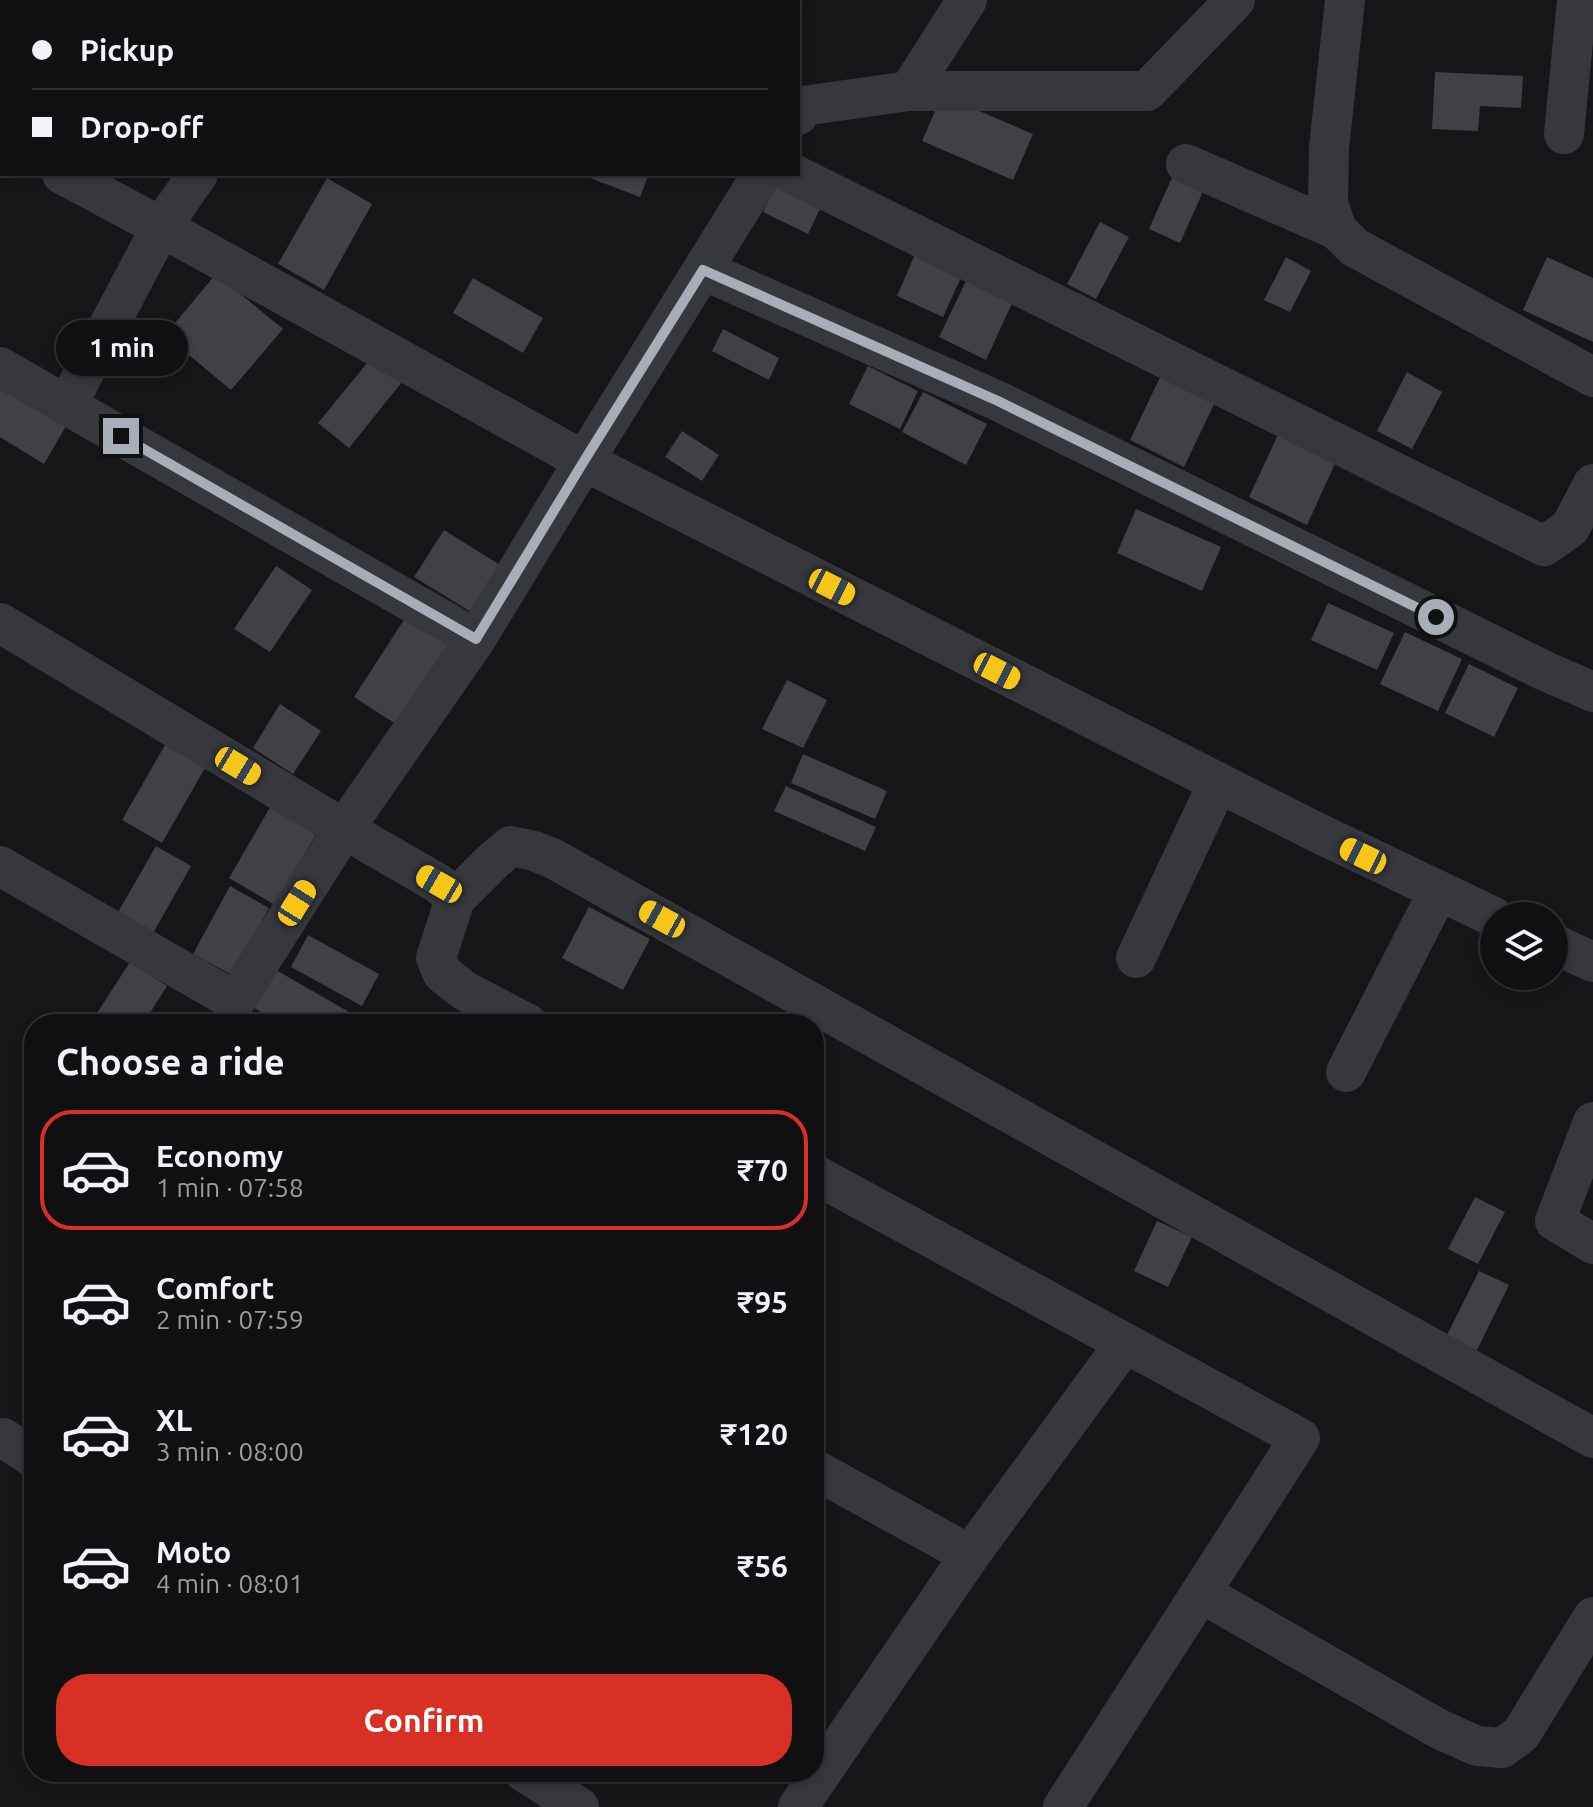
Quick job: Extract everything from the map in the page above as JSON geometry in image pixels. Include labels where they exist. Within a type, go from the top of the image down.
[{"type":"street","points":[[909,91],[967,0]]},
{"type":"street","points":[[800,111],[803,106],[909,91],[1147,91],[1235,0]]},
{"type":"street","points":[[1337,230],[1328,203],[1329,148],[1345,0]]},
{"type":"street","points":[[1564,134],[1577,0]]},
{"type":"street","points":[[1186,164],[1337,230],[1354,247],[1593,377]]},
{"type":"street","points":[[66,176],[584,461],[1218,783],[1480,911]]},
{"type":"street","points":[[67,405],[161,227],[197,176]]},
{"type":"street","points":[[0,866],[235,1001],[344,829],[476,639],[761,176]]},
{"type":"street","points":[[797,176],[1544,546],[1570,528],[1593,484]]},
{"type":"street","points":[[703,270],[998,401],[1593,692]]},
{"type":"street","points":[[0,367],[476,639]]},
{"type":"street","points":[[0,623],[439,884],[455,899]]},
{"type":"street","points":[[1136,958],[1218,783]]},
{"type":"street","points":[[509,1014],[465,991],[443,974],[436,958],[455,899],[511,846],[552,858],[1593,1438]]},
{"type":"street","points":[[1346,1072],[1438,892]]},
{"type":"street","points":[[1568,950],[1593,962]]},
{"type":"street","points":[[1593,1122],[1555,1221],[1593,1244]]},
{"type":"street","points":[[824,1179],[1300,1438],[1063,1807]]},
{"type":"street","points":[[824,1769],[970,1555],[1125,1343]]},
{"type":"street","points":[[824,1475],[970,1555]]},
{"type":"street","points":[[1201,1593],[1439,1729],[1477,1746],[1502,1748],[1521,1734],[1593,1617]]},
{"type":"street","points":[[540,1782],[579,1807]]},
{"type":"street","points":[[798,1807],[815,1782]]},
{"type":"building","points":[[1435,72],[1523,76],[1521,108],[1480,106],[1478,131],[1432,129]]},
{"type":"building","points":[[942,95],[1033,134],[1013,180],[922,141]]},
{"type":"building","points":[[1174,173],[1205,187],[1180,243],[1149,229]]},
{"type":"building","points":[[590,176],[648,176],[640,197]]},
{"type":"building","points":[[327,178],[372,204],[324,290],[278,264]]},
{"type":"building","points":[[777,183],[822,205],[808,234],[763,212]]},
{"type":"building","points":[[1100,222],[1129,237],[1096,299],[1067,284]]},
{"type":"building","points":[[916,252],[963,273],[943,317],[897,296]]},
{"type":"building","points":[[1286,257],[1311,271],[1290,312],[1264,300]]},
{"type":"building","points":[[1547,257],[1593,278],[1593,342],[1523,310]]},
{"type":"building","points":[[216,274],[283,329],[231,390],[165,335]]},
{"type":"building","points":[[968,277],[1014,299],[986,360],[939,337]]},
{"type":"building","points":[[473,278],[543,318],[523,353],[453,313]]},
{"type":"building","points":[[723,329],[779,358],[769,380],[712,351]]},
{"type":"building","points":[[372,357],[402,382],[349,448],[318,423]]},
{"type":"building","points":[[868,366],[918,391],[900,429],[849,404]]},
{"type":"building","points":[[1165,367],[1219,394],[1184,467],[1130,440]]},
{"type":"building","points":[[1407,372],[1442,392],[1412,449],[1377,431]]},
{"type":"building","points":[[0,385],[66,426],[44,464],[0,437]]},
{"type":"building","points":[[923,392],[987,424],[966,465],[902,432]]},
{"type":"building","points":[[1281,428],[1339,455],[1307,525],[1249,497]]},
{"type":"building","points":[[682,431],[719,455],[702,481],[665,457]]},
{"type":"building","points":[[1136,509],[1221,547],[1202,591],[1117,553]]},
{"type":"building","points":[[444,530],[505,568],[476,615],[414,577]]},
{"type":"building","points":[[276,566],[312,590],[270,652],[234,629]]},
{"type":"building","points":[[1328,603],[1394,633],[1377,670],[1311,640]]},
{"type":"building","points":[[407,615],[456,646],[402,728],[354,697]]},
{"type":"building","points":[[1405,632],[1462,659],[1438,711],[1380,684]]},
{"type":"building","points":[[1469,664],[1518,688],[1494,737],[1445,713]]},
{"type":"building","points":[[787,680],[827,700],[803,748],[762,729]]},
{"type":"building","points":[[280,704],[321,731],[293,774],[253,748]]},
{"type":"building","points":[[165,745],[205,768],[162,843],[122,820]]},
{"type":"building","points":[[803,754],[887,791],[875,819],[791,783]]},
{"type":"building","points":[[786,786],[876,827],[865,851],[774,811]]},
{"type":"building","points":[[272,804],[318,831],[275,905],[229,878]]},
{"type":"building","points":[[156,846],[191,866],[152,935],[117,914]]},
{"type":"building","points":[[230,886],[269,908],[232,975],[193,954]]},
{"type":"building","points":[[589,907],[650,939],[623,990],[562,958]]},
{"type":"building","points":[[308,935],[379,974],[362,1006],[291,967]]},
{"type":"building","points":[[130,962],[167,986],[149,1014],[96,1014]]},
{"type":"building","points":[[269,966],[353,1014],[264,1014],[247,1004]]},
{"type":"building","points":[[1475,1197],[1505,1212],[1478,1264],[1448,1249]]},
{"type":"building","points":[[1157,1221],[1192,1237],[1168,1287],[1134,1271]]},
{"type":"building","points":[[1479,1271],[1509,1285],[1476,1352],[1446,1337]]},
{"type":"route","points":[[121,436],[476,639],[703,270],[998,401],[1436,617]]}]
